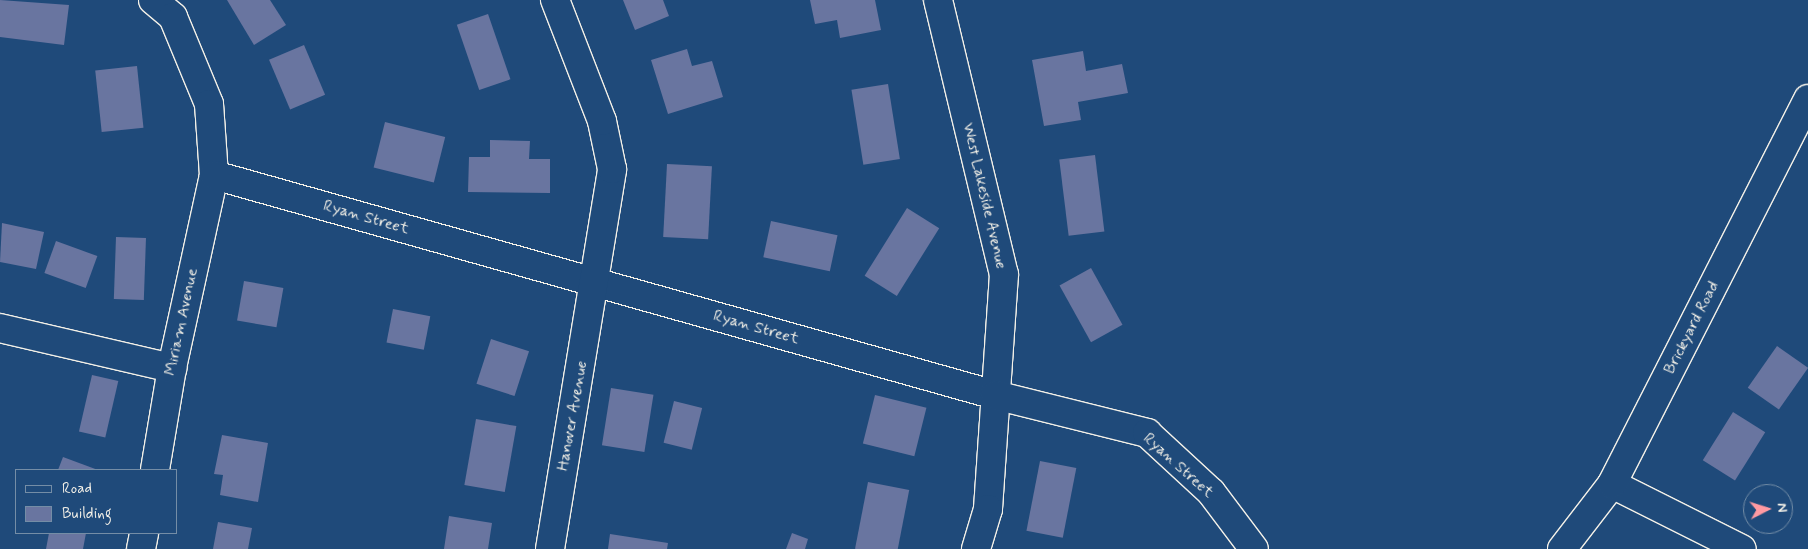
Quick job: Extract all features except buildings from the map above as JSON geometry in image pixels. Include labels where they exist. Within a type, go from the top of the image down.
[{"type":"street","name":"Miriam Avenue","points":[[153,0],[174,17],[210,104],[214,175],[172,368],[154,469]]},
{"type":"street","name":"Hanover Avenue","points":[[550,549],[595,284],[612,169],[602,121],[555,0]]},
{"type":"street","name":"West Lakeside Avenue","points":[[938,0],[1004,274],[988,509],[976,549]]},
{"type":"street","name":"Brickyard Road","points":[[1562,549],[1612,484],[1808,99]]},
{"type":"street","name":"Ryan Street","points":[[214,175],[595,284],[995,395],[1147,433],[1211,492],[1254,549]]},
{"type":"street","points":[[0,328],[172,368]]},
{"type":"street","points":[[1612,484],[1742,549]]},
{"type":"street","points":[[141,549],[144,534]]}]
